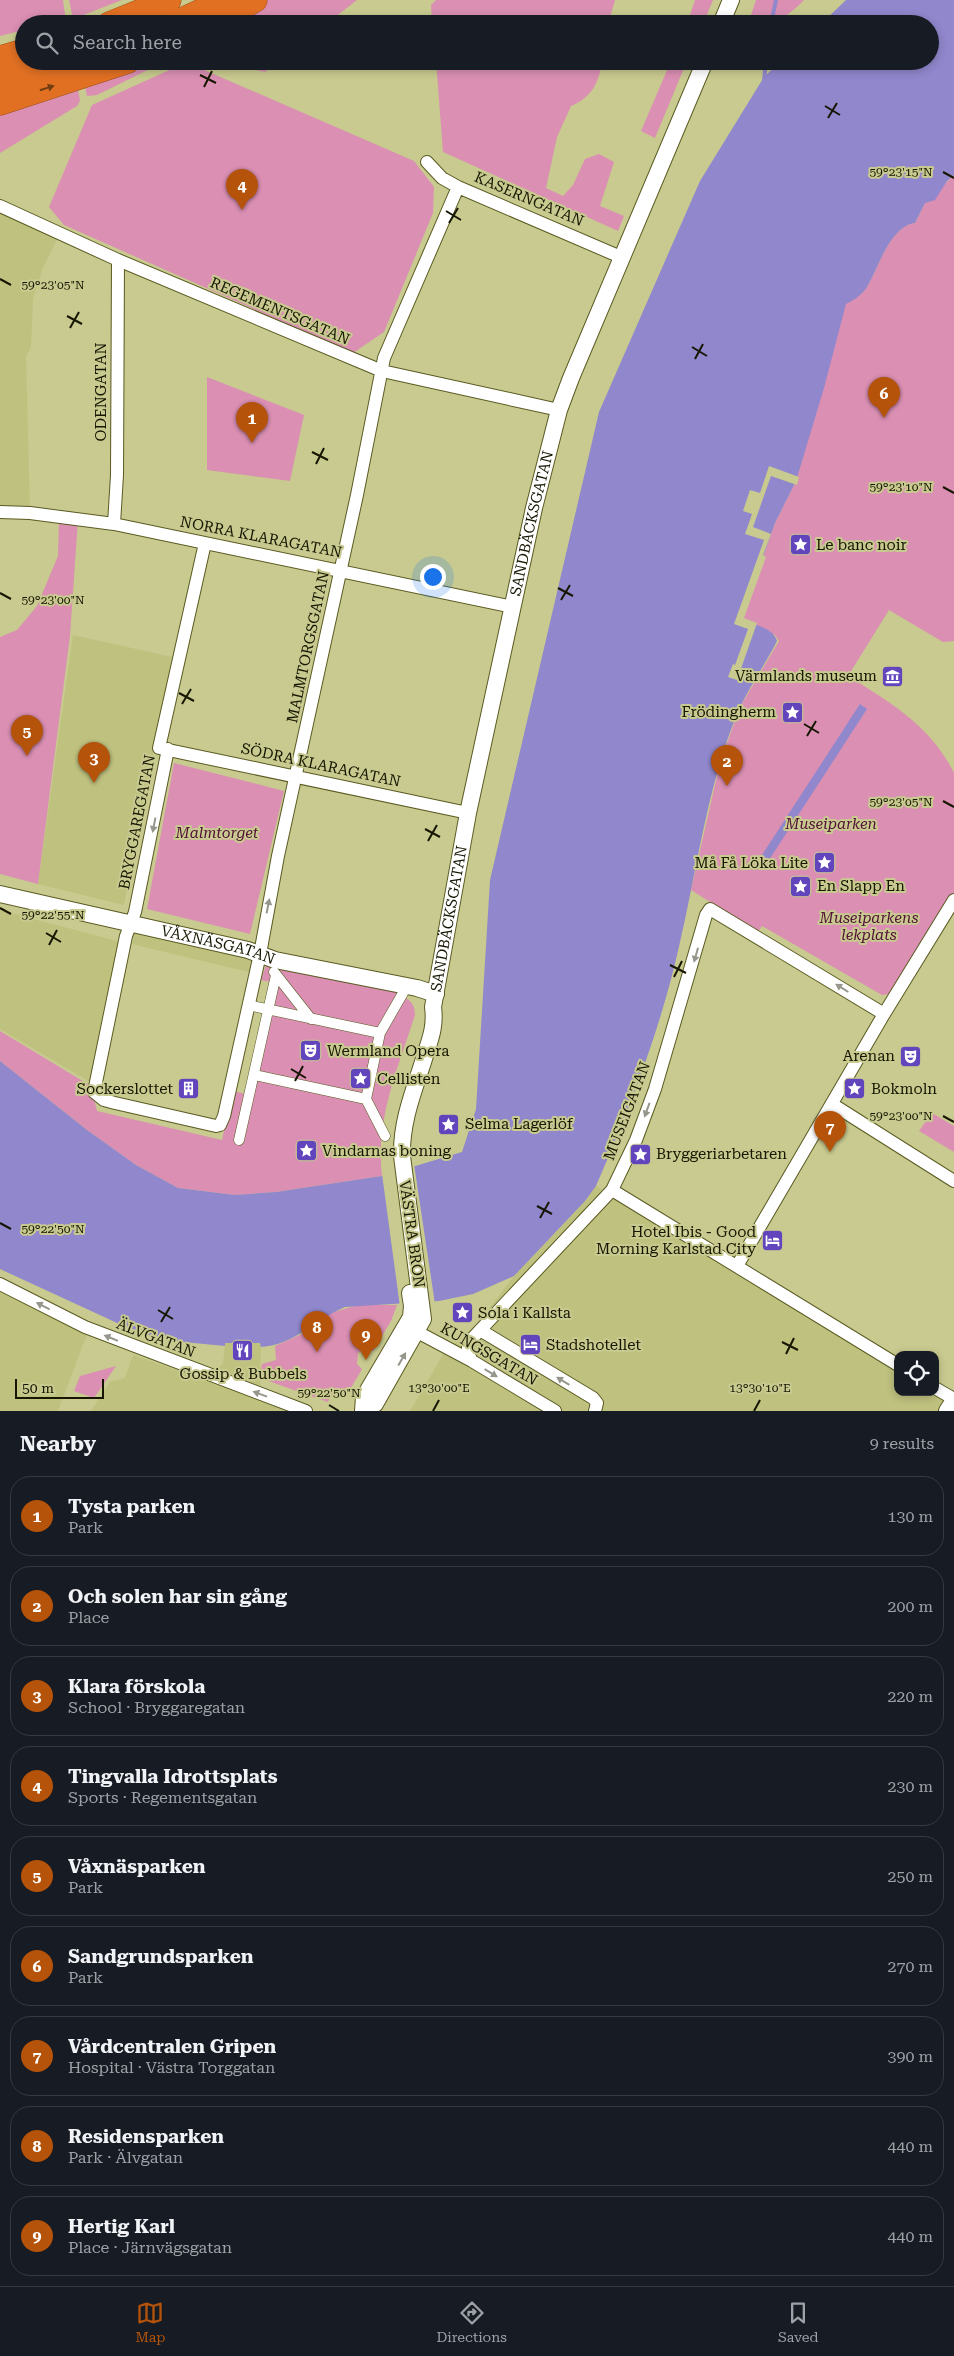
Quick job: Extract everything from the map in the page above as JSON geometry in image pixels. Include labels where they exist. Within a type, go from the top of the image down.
[{"type":"highway","points":[[132,15],[169,0]]},
{"type":"highway","points":[[192,15],[225,0]]},
{"type":"highway","points":[[229,15],[255,0]]},
{"type":"highway","points":[[0,54],[15,53]]},
{"type":"highway","points":[[0,58],[15,54]]},
{"type":"highway","points":[[0,82],[41,70]]},
{"type":"highway","points":[[0,102],[100,70]]},
{"type":"street","points":[[725,15],[731,0]]},
{"type":"street","name":"SANDBÄCKSGATAN","points":[[397,1163],[391,1140],[394,1117],[422,1029],[434,1001],[468,813],[534,508],[559,410],[701,70]]},
{"type":"street","name":"KASERNGATAN","points":[[427,162],[442,178],[458,186],[623,258]]},
{"type":"street","name":"MALMTORGSGATAN","points":[[220,1124],[224,1116],[260,954],[278,856],[297,777],[382,371],[394,334],[458,186]]},
{"type":"street","name":"REGEMENTSGATAN","points":[[0,206],[118,260],[382,371],[559,410]]},
{"type":"street","name":"ODENGATAN","points":[[114,524],[117,475],[118,260]]},
{"type":"street","name":"NORRA KLARAGATAN","points":[[0,512],[30,513],[114,524],[513,607]]},
{"type":"street","name":"BRYGGAREGATAN","points":[[205,543],[159,748],[168,749],[163,777],[132,924],[126,936],[94,1092],[104,1100],[216,1126],[220,1124]]},
{"type":"street","name":"SÖDRA KLARAGATAN","points":[[168,749],[468,813]]},
{"type":"street","name":"VÅXNÄSGATAN","points":[[0,894],[260,954],[275,960],[417,988],[434,1001]]},
{"type":"street","points":[[737,1266],[884,1014],[954,900]]},
{"type":"street","name":"MUSEIGATAN","points":[[472,1361],[468,1354],[468,1343],[612,1190],[636,1140],[655,1088],[706,916],[710,909],[884,1014]]},
{"type":"street","points":[[260,954],[311,1019]]},
{"type":"street","points":[[239,1140],[276,975]]},
{"type":"street","points":[[385,1136],[366,1099],[380,1034],[403,993]]},
{"type":"street","points":[[248,1005],[380,1034]]},
{"type":"street","points":[[254,1075],[366,1099]]},
{"type":"street","points":[[832,1104],[954,1181]]},
{"type":"street","name":"VÄSTRA BRON","points":[[397,1163],[417,1306],[412,1314],[412,1329]]},
{"type":"street","points":[[612,1190],[894,1363]]},
{"type":"street","name":"ÄLVGATAN","points":[[0,1284],[85,1328],[306,1411]]},
{"type":"street","points":[[363,1411],[364,1397],[412,1329]]},
{"type":"street","name":"KUNGSGATAN","points":[[412,1329],[472,1361],[555,1411]]},
{"type":"street","name":"KUNGSGATAN","points":[[480,1330],[593,1398],[597,1403],[595,1411]]},
{"type":"street","points":[[939,1390],[954,1399],[947,1411]]},
{"type":"shaded area","points":[[846,0],[954,0],[954,175],[947,181],[935,200],[925,203],[915,223],[906,226],[898,232],[886,249],[865,290],[846,304],[824,388],[796,481],[775,523],[741,619],[767,629],[775,636],[777,641],[744,698],[729,735],[712,793],[673,973],[664,1004],[633,1096],[596,1186],[585,1201],[514,1276],[473,1294],[439,1301],[345,1307],[284,1342],[261,1347],[260,1343],[225,1343],[225,1346],[163,1340],[128,1328],[0,1269],[0,1061],[87,1130],[136,1165],[178,1188],[235,1195],[276,1192],[382,1176],[462,1152],[476,1109],[490,880],[599,412],[700,181],[764,77],[771,70],[939,70],[939,15],[830,15]]},
{"type":"shaded area","points":[[0,201],[59,226],[60,233],[43,268],[33,299],[31,347],[26,356],[30,513],[0,512]]},
{"type":"shaded area","points":[[73,635],[172,657],[124,905],[38,884]]},
{"type":"shaded area","points":[[860,704],[867,709],[769,860],[762,855]]},
{"type":"shaded area","points":[[0,910],[124,943],[95,1085],[0,1029]]},
{"type":"shaded area","points":[[137,923],[258,953],[253,973],[132,944]]},
{"type":"shaded area","points":[[596,1186],[894,1369],[894,1396],[939,1396],[954,1405],[954,1411],[410,1411],[445,1351],[475,1327],[514,1276],[585,1201]]},
{"type":"shaded area","points":[[0,1290],[87,1334],[58,1411],[0,1411]]},
{"type":"shaded area","points":[[225,1343],[261,1343],[260,1399],[291,1411],[91,1411],[110,1382],[125,1378],[133,1355],[204,1380],[223,1364]]},
{"type":"green space","points":[[0,0],[63,0],[65,15],[15,15],[15,32],[0,36]]},
{"type":"green space","points":[[69,0],[122,0],[83,15],[72,15]]},
{"type":"green space","points":[[266,0],[357,0],[338,15],[239,15]]},
{"type":"green space","points":[[436,0],[615,0],[611,15],[432,15],[431,5]]},
{"type":"green space","points":[[695,0],[713,0],[707,15],[690,15]]},
{"type":"green space","points":[[756,0],[804,0],[786,15],[751,15]]},
{"type":"green space","points":[[126,70],[148,70],[97,95],[87,96],[85,87]]},
{"type":"green space","points":[[170,70],[204,70],[414,161],[434,187],[433,213],[384,332],[353,353],[64,225],[49,207],[92,105]]},
{"type":"green space","points":[[437,70],[600,70],[596,83],[589,94],[571,106],[557,137],[546,188],[563,196],[573,185],[585,159],[599,154],[614,162],[600,206],[624,216],[618,231],[443,152]]},
{"type":"green space","points":[[667,70],[683,70],[655,138],[641,131]]},
{"type":"green space","points":[[78,89],[80,101],[77,106],[0,153],[0,111]]},
{"type":"green space","points":[[954,175],[954,641],[943,642],[889,610],[848,676],[894,706],[922,729],[945,756],[954,773],[954,892],[890,994],[882,995],[762,926],[758,932],[691,890],[720,763],[740,707],[779,641],[775,635],[741,620],[775,523],[796,481],[846,303],[865,290],[886,249],[898,232],[906,226],[915,223],[925,203]]},
{"type":"green space","points":[[207,377],[304,415],[290,481],[207,470]]},
{"type":"green space","points":[[59,519],[78,519],[70,636],[38,884],[0,874],[0,637],[17,630],[37,606],[58,556]]},
{"type":"green space","name":"Malmtorget","points":[[174,763],[284,791],[250,934],[147,909]]},
{"type":"green space","points":[[266,965],[397,992],[414,1006],[415,1015],[395,1074],[385,1114],[381,1155],[382,1176],[276,1192],[235,1195],[178,1188],[136,1165],[87,1130],[0,1061],[0,1031],[91,1086],[97,1111],[222,1140],[233,1091],[246,1094],[270,982],[261,980]]},
{"type":"green space","points":[[932,1113],[954,1126],[954,1152],[919,1131]]},
{"type":"green space","points":[[358,1305],[397,1305],[391,1321],[373,1351],[364,1349],[358,1353],[357,1364],[362,1369],[348,1393],[330,1397],[328,1402],[260,1378],[262,1364],[276,1360],[275,1346],[300,1335],[331,1313]]},
{"type":"green space","points":[[116,1366],[94,1398],[74,1391],[80,1376]]},
{"type":"pier","points":[[769,466],[799,477],[797,485],[771,476],[753,527],[771,534],[763,555],[766,557],[744,618],[757,623],[737,680],[728,677],[733,664],[735,665],[748,629],[734,624],[764,540],[745,534],[752,514],[743,511],[750,490],[760,493]]},
{"type":"pier","points":[[414,1164],[435,1304],[400,1307],[382,1174]]},
{"type":"waterway","points":[[773,15],[776,0]]},
{"type":"waterway","points":[[764,81],[765,70]]},
{"type":"place","name":"Tingvalla Idrottsplats","points":[[242,210]]},
{"type":"place","name":"Sandgrundsparken","points":[[884,418]]},
{"type":"place","name":"Tysta parken","points":[[252,443]]},
{"type":"place","name":"Le banc noir","points":[[800,545]]},
{"type":"place","name":"Värmlands museum","points":[[893,676]]},
{"type":"place","name":"Frödingherm","points":[[792,712]]},
{"type":"place","name":"Våxnäsparken","points":[[27,756]]},
{"type":"place","name":"Klara förskola","points":[[94,783]]},
{"type":"place","name":"Och solen har sin gång","points":[[727,786]]},
{"type":"place","name":"Må Få Löka Lite","points":[[824,863]]},
{"type":"place","name":"En Slapp En","points":[[801,886]]},
{"type":"place","name":"Wermland Opera","points":[[311,1051]]},
{"type":"place","name":"Arenan","points":[[911,1056]]},
{"type":"place","name":"Cellisten","points":[[361,1079]]},
{"type":"place","name":"Sockerslottet","points":[[189,1089]]},
{"type":"place","name":"Bokmoln","points":[[855,1089]]},
{"type":"place","name":"Selma Lagerlöf","points":[[449,1124]]},
{"type":"place","name":"Vindarnas boning","points":[[306,1151]]},
{"type":"place","name":"Vårdcentralen Gripen","points":[[830,1152]]},
{"type":"place","name":"Bryggeriarbetaren","points":[[640,1154]]},
{"type":"place","name":"Hotel Ibis - Good Morning Karlstad City","points":[[772,1241]]},
{"type":"place","name":"Sola i Kallsta","points":[[462,1313]]},
{"type":"place","name":"Stadshotellet","points":[[530,1345]]},
{"type":"place","name":"Gossip & Bubbels","points":[[243,1351]]},
{"type":"place","name":"Residensparken","points":[[317,1352]]},
{"type":"place","name":"Hertig Karl","points":[[366,1360]]},
{"type":"park label","name":"Museiparken","points":[[831,824]]},
{"type":"park label","name":"Museiparkens lekplats","points":[[869,926]]}]
